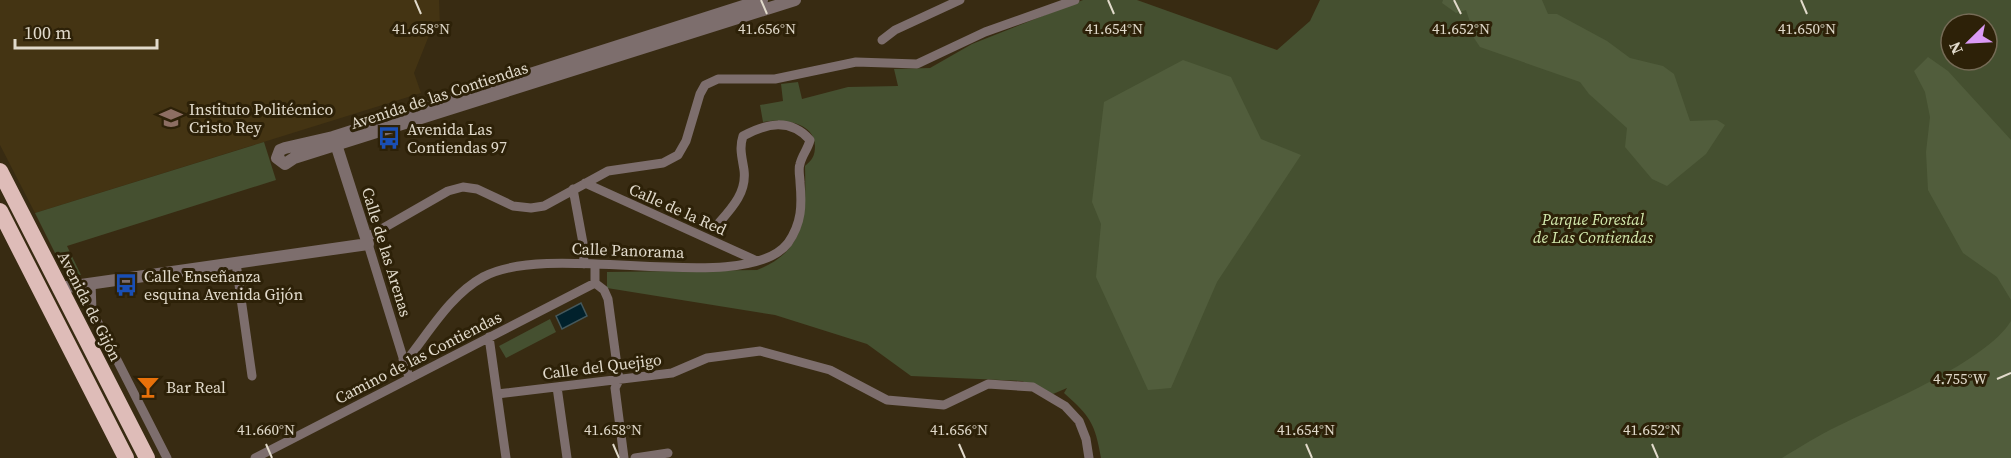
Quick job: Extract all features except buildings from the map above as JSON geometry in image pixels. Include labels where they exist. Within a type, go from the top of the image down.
[{"type":"highway","name":"Avenida de Gijón","points":[[0,171],[147,458]]},
{"type":"highway","points":[[0,204],[44,283],[60,288],[57,305],[96,399]]},
{"type":"highway","points":[[0,211],[126,458]]},
{"type":"street","name":"Avenida de las Contiendas","points":[[334,141],[762,0]]},
{"type":"street","name":"Avenida de las Contiendas","points":[[334,141],[795,0]]},
{"type":"street","points":[[882,40],[894,31],[960,0]]},
{"type":"street","points":[[60,288],[236,263],[367,241],[448,190],[463,187],[477,189],[523,208],[544,206],[608,171],[663,163],[678,155],[686,141],[700,94],[705,85],[718,79],[775,79],[856,62],[917,64],[985,32],[1075,0]]},
{"type":"street","name":"Calle Panorama","points":[[403,359],[410,356],[440,315],[483,277],[506,268],[562,263],[724,267],[759,262],[777,254],[788,242],[802,212],[799,165],[808,152],[810,140],[801,130],[777,123],[760,127],[743,136],[740,145],[745,173],[742,190],[738,202],[717,225]]},
{"type":"street","name":"Calle de las Arenas","points":[[334,141],[409,377]]},
{"type":"street","name":"Calle de la Red","points":[[585,183],[759,262]]},
{"type":"street","points":[[573,189],[583,243],[584,264]]},
{"type":"street","points":[[724,267],[732,259],[729,249]]},
{"type":"street","points":[[236,263],[252,376]]},
{"type":"street","points":[[595,265],[596,283],[604,290],[608,300],[619,380],[615,388],[624,458]]},
{"type":"street","name":"Avenida de Gijón","points":[[91,283],[92,310],[167,458]]},
{"type":"street","name":"Camino de las Contiendas","points":[[255,458],[596,283]]},
{"type":"street","points":[[489,337],[506,458]]},
{"type":"street","name":"Calle del Quejigo","points":[[497,394],[672,373],[707,358],[760,351],[830,370],[887,400],[944,405],[988,384],[1033,387],[1065,406],[1079,421],[1086,439],[1089,458]]},
{"type":"street","points":[[557,387],[567,458]]},
{"type":"street","points":[[635,458],[668,453]]},
{"type":"shaded area","name":"Instituto Politécnico Cristo Rey","points":[[0,0],[439,0],[440,28],[432,28],[414,73],[421,93],[35,213],[0,145]]},
{"type":"green space","name":"Parque Forestal de Las Contiendas","points":[[1083,0],[1137,0],[1277,50],[1310,21],[1320,0],[2011,0],[2011,458],[1101,458],[1094,428],[1086,414],[1064,393],[1067,388],[1053,394],[1022,381],[911,376],[867,344],[775,315],[607,288],[607,272],[757,270],[773,262],[786,252],[800,228],[805,199],[805,166],[813,158],[815,146],[814,138],[804,127],[788,122],[763,122],[760,105],[783,101],[781,84],[798,82],[802,99],[848,87],[898,86],[894,69],[930,68],[972,44]]},
{"type":"green space","points":[[1443,0],[1542,0],[1548,14],[1557,14],[1607,41],[1630,58],[1663,66],[1674,74],[1690,121],[1717,120],[1725,125],[1706,154],[1667,186],[1652,179],[1625,147],[1627,128],[1589,94],[1580,82],[1480,47],[1466,26],[1470,22],[1466,10],[1456,13],[1442,3]]},
{"type":"green space","points":[[1928,57],[1939,65],[1939,72],[1949,72],[2011,140],[2011,300],[1997,277],[1963,253],[1928,190],[1926,152],[1930,117],[1925,92],[1914,71]]},
{"type":"green space","points":[[1183,60],[1231,77],[1261,139],[1301,155],[1217,282],[1171,388],[1148,390],[1096,277],[1101,224],[1092,202],[1104,102]]},
{"type":"green space","points":[[264,142],[276,180],[67,246],[81,275],[68,276],[65,273],[35,213]]},
{"type":"green space","points":[[550,319],[556,332],[506,358],[499,346]]},
{"type":"green space","points":[[2011,321],[2011,458],[1782,458],[1831,430],[1932,381],[1980,352]]},
{"type":"water","points":[[581,303],[587,316],[562,329],[556,316]]},
{"type":"place","name":"Instituto Politécnico Cristo Rey","points":[[171,118]]},
{"type":"place","name":"Avenida Las Contiendas 97","points":[[389,138]]},
{"type":"place","name":"Calle Enseñanza esquina Avenida Gijón","points":[[126,285]]},
{"type":"place","name":"Bar Real","points":[[148,387]]}]
